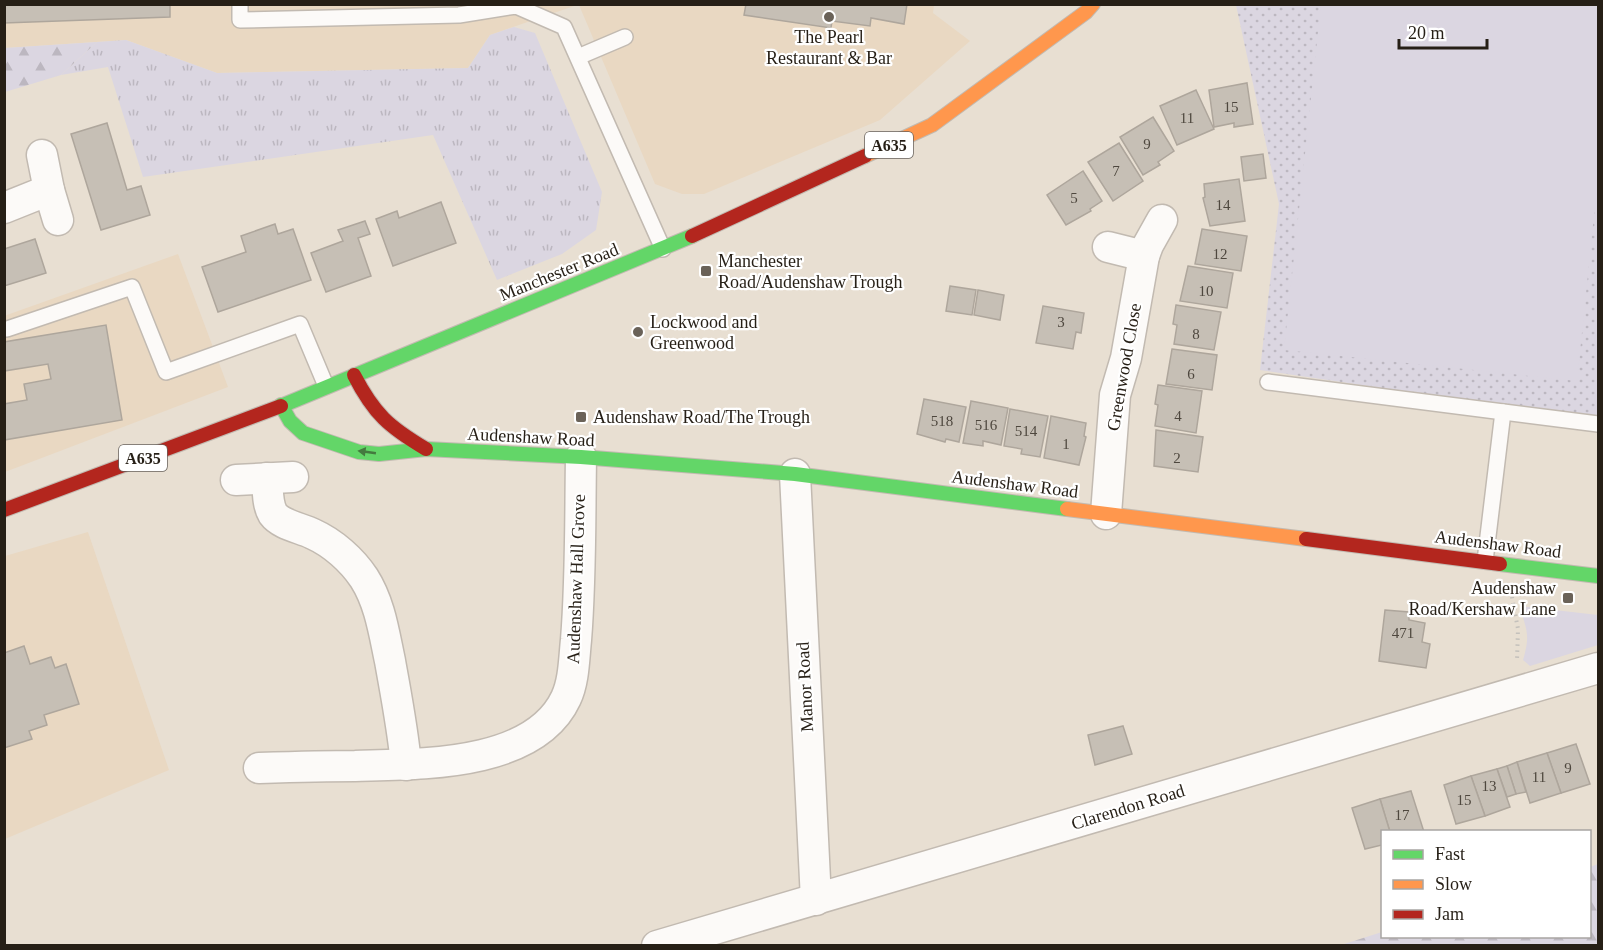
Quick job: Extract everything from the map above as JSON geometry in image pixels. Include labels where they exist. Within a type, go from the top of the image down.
[{"type":"main road","name":"Manchester Road","points":[[4,510],[281,405],[663,249],[932,125],[1086,12],[1093,4]]},
{"type":"main road","name":"Audenshaw Road","points":[[354,375],[375,413],[394,430],[426,449]]},
{"type":"main road","name":"Audenshaw Road","points":[[281,405],[290,421],[303,433],[359,452],[379,454],[426,449],[795,474],[1599,576]]},
{"type":"street","points":[[42,155],[58,220]]},
{"type":"street","points":[[4,208],[49,190]]},
{"type":"street","name":"Greenwood Close","points":[[1106,514],[1115,395],[1131,334],[1144,256],[1162,220]]},
{"type":"street","points":[[1108,247],[1144,256]]},
{"type":"street","name":"Audenshaw Hall Grove","points":[[259,768],[406,765],[467,759],[522,741],[544,726],[557,713],[567,697],[573,668],[578,620],[581,458]]},
{"type":"street","name":"Manor Road","points":[[795,474],[816,900]]},
{"type":"street","points":[[236,480],[280,477],[270,507],[274,515],[281,521],[315,535],[335,547],[364,577],[380,613],[399,709],[406,765]]},
{"type":"street","name":"Clarendon Road","points":[[657,945],[1599,668]]},
{"type":"lane","points":[[240,4],[240,20],[459,15],[516,6],[564,27],[663,249]]},
{"type":"lane","points":[[578,57],[626,37]]},
{"type":"lane","points":[[7,329],[132,287],[166,372],[300,324],[326,386]]},
{"type":"lane","points":[[1268,382],[1599,424]]},
{"type":"lane","points":[[1485,561],[1503,412]]},
{"type":"path","points":[[1505,563],[1518,629],[1518,658],[1514,665]]},
{"type":"shaded area","points":[[5,5],[577,5],[490,35],[468,68],[217,73],[126,40],[5,48]]},
{"type":"shaded area","points":[[579,5],[934,5],[933,13],[970,41],[880,120],[704,194],[682,194],[655,184]]},
{"type":"shaded area","points":[[178,254],[228,387],[5,472],[4,316]]},
{"type":"shaded area","points":[[88,532],[169,770],[5,839],[5,556]]},
{"type":"green space","points":[[1321,4],[1598,5],[1598,176],[1577,381],[1284,350]]},
{"type":"green space","points":[[1236,5],[1598,5],[1598,420],[1260,370],[1279,204]]},
{"type":"green space","points":[[514,27],[535,33],[602,192],[596,230],[562,254],[497,280],[433,135],[143,177],[108,67],[61,75],[97,42],[126,40],[217,73],[468,68],[490,35]]},
{"type":"green space","points":[[97,42],[61,75],[5,92],[5,48]]},
{"type":"green space","points":[[1520,606],[1598,615],[1598,645],[1530,666],[1523,660],[1527,638]]},
{"type":"green space","points":[[1598,864],[1598,945],[1341,945],[1381,932],[1381,938],[1591,938],[1591,867]]},
{"type":"building","points":[[4,4],[170,4],[170,17],[4,23]]},
{"type":"building","name":"The Pearl Restaurant & Bar","points":[[746,4],[907,4],[904,24],[871,18],[870,26],[832,21],[831,28],[744,15]]},
{"type":"building","points":[[1247,83],[1253,124],[1234,127],[1234,123],[1214,127],[1209,90]]},
{"type":"building","points":[[1196,90],[1214,129],[1177,145],[1160,106]]},
{"type":"building","points":[[1153,117],[1174,151],[1158,162],[1160,165],[1143,175],[1120,137]]},
{"type":"building","points":[[107,123],[127,190],[141,186],[150,215],[101,230],[71,134]]},
{"type":"building","points":[[1119,143],[1143,181],[1113,201],[1088,162]]},
{"type":"building","points":[[1263,154],[1266,178],[1244,181],[1241,157]]},
{"type":"building","points":[[1083,171],[1102,201],[1090,209],[1091,211],[1066,225],[1047,195]]},
{"type":"building","points":[[1239,179],[1245,221],[1210,226],[1203,198],[1205,197],[1204,184]]},
{"type":"building","points":[[441,202],[456,243],[393,266],[376,219],[397,211],[399,218]]},
{"type":"building","points":[[365,221],[370,234],[358,238],[371,276],[326,292],[311,253],[343,241],[338,230]]},
{"type":"building","points":[[275,224],[278,234],[293,229],[311,280],[218,312],[202,267],[246,252],[241,236]]},
{"type":"building","points":[[1202,229],[1247,236],[1241,271],[1195,264]]},
{"type":"building","points":[[35,239],[46,273],[4,286],[4,249]]},
{"type":"building","points":[[1188,266],[1233,273],[1227,308],[1180,301]]},
{"type":"building","points":[[950,286],[976,290],[972,315],[946,311]]},
{"type":"building","points":[[978,290],[1004,295],[1000,320],[974,315]]},
{"type":"building","points":[[1176,305],[1221,312],[1214,350],[1174,344],[1177,325],[1173,324]]},
{"type":"building","points":[[1043,306],[1084,313],[1081,333],[1076,332],[1073,349],[1036,343]]},
{"type":"building","points":[[106,325],[122,420],[4,440],[4,404],[27,400],[24,384],[51,379],[48,364],[4,371],[4,342]]},
{"type":"building","points":[[1172,349],[1217,355],[1212,390],[1166,384]]},
{"type":"building","points":[[1158,385],[1202,391],[1196,433],[1155,426]]},
{"type":"building","points":[[924,399],[966,407],[959,442],[946,439],[945,442],[917,434]]},
{"type":"building","points":[[971,401],[1008,408],[1001,445],[983,441],[983,446],[963,443]]},
{"type":"building","points":[[1010,409],[1048,416],[1040,457],[1021,454],[1022,449],[1004,446]]},
{"type":"building","points":[[1051,416],[1086,423],[1084,436],[1086,437],[1079,465],[1044,458]]},
{"type":"building","points":[[1156,430],[1203,437],[1198,472],[1154,466]]},
{"type":"building","points":[[1385,610],[1409,612],[1409,620],[1425,623],[1422,642],[1430,644],[1426,668],[1379,661]]},
{"type":"building","points":[[24,646],[30,664],[51,657],[55,668],[66,664],[79,704],[44,715],[47,725],[29,731],[32,739],[4,748],[4,653]]},
{"type":"building","points":[[1123,726],[1132,754],[1095,765],[1088,735]]},
{"type":"building","points":[[1576,744],[1590,784],[1561,793],[1547,753]]},
{"type":"building","points":[[1547,753],[1561,793],[1530,803],[1517,762]]},
{"type":"building","points":[[1517,762],[1526,792],[1516,794],[1507,766]]},
{"type":"building","points":[[1507,766],[1516,794],[1507,797],[1497,769]]},
{"type":"building","points":[[1497,769],[1510,807],[1485,816],[1471,776]]},
{"type":"building","points":[[1471,776],[1485,816],[1456,824],[1444,785]]},
{"type":"building","points":[[1411,791],[1423,830],[1389,830],[1380,799]]},
{"type":"building","points":[[1380,799],[1389,830],[1381,830],[1381,845],[1365,849],[1352,808]]},
{"type":"traffic: fast","points":[[281,406],[692,236]]},
{"type":"traffic: fast","points":[[281,405],[290,421],[303,433],[359,452],[379,454],[426,449],[581,457],[795,474],[1067,509]]},
{"type":"traffic: fast","points":[[1500,564],[1598,576]]},
{"type":"traffic: slow","points":[[865,156],[932,125],[1086,12],[1093,4]]},
{"type":"traffic: slow","points":[[1067,509],[1306,539]]},
{"type":"traffic: jam","points":[[692,236],[865,156]]},
{"type":"traffic: jam","points":[[354,375],[376,410],[402,434],[426,449]]},
{"type":"traffic: jam","points":[[4,510],[281,406]]},
{"type":"traffic: jam","points":[[1306,539],[1500,564]]},
{"type":"place","name":"The Pearl Restaurant & Bar","points":[[829,17]]},
{"type":"place","name":"Manchester Road/Audenshaw Trough","points":[[706,271]]},
{"type":"place","name":"Lockwood and Greenwood","points":[[638,332]]},
{"type":"place","name":"Audenshaw Road/The Trough","points":[[581,417]]},
{"type":"place","name":"Audenshaw Road/Kershaw Lane","points":[[1568,598]]}]
